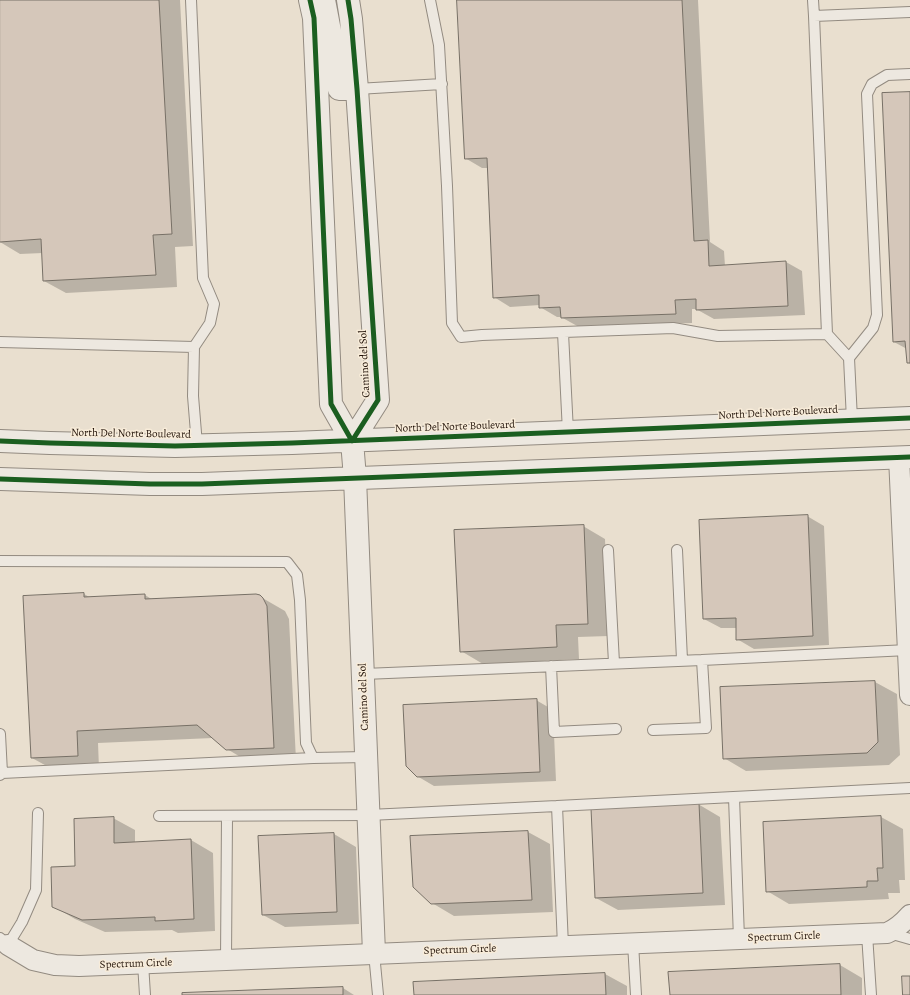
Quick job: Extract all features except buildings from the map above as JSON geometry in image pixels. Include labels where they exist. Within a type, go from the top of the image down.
[{"type":"street","name":"Camino del Sol","points":[[310,0],[314,18],[332,404],[352,441],[355,478],[374,953]]},
{"type":"street","points":[[324,0],[334,47],[339,89],[357,89]]},
{"type":"street","name":"Camino del Sol","points":[[348,0],[357,89],[378,400],[352,441]]},
{"type":"street","name":"North Del Norte Boulevard","points":[[0,441],[126,445],[197,445],[352,441],[910,418]]},
{"type":"street","points":[[0,479],[202,484],[905,457],[910,695]]},
{"type":"street","points":[[887,933],[901,925],[910,915]]},
{"type":"street","name":"Spectrum Circle","points":[[4,941],[33,960],[55,965],[79,966],[887,933]]},
{"type":"lane","points":[[191,0],[203,278],[214,304],[210,323],[194,347],[193,396],[197,445]]},
{"type":"lane","points":[[430,0],[440,45],[452,323],[461,337],[672,328],[718,336],[827,334]]},
{"type":"lane","points":[[813,0],[827,334],[849,358],[852,420]]},
{"type":"lane","points":[[814,16],[910,12]]},
{"type":"lane","points":[[849,358],[873,328],[876,315],[867,94],[872,84],[887,75],[910,74]]},
{"type":"lane","points":[[357,89],[442,84]]},
{"type":"lane","points":[[563,333],[568,432]]},
{"type":"lane","points":[[0,342],[194,347]]},
{"type":"lane","points":[[608,550],[614,663]]},
{"type":"lane","points":[[677,550],[682,660]]},
{"type":"lane","points":[[0,561],[287,562],[297,576],[300,600],[306,743],[313,758]]},
{"type":"lane","points":[[364,674],[908,650]]},
{"type":"lane","points":[[653,730],[706,728],[702,660]]},
{"type":"lane","points":[[551,666],[554,732],[616,729]]},
{"type":"lane","points":[[0,734],[1,774],[313,758],[366,757]]},
{"type":"lane","points":[[159,816],[369,815],[910,788]]},
{"type":"lane","points":[[734,797],[739,939]]},
{"type":"lane","points":[[557,806],[563,946]]},
{"type":"lane","points":[[4,941],[22,922],[36,890],[38,813]]},
{"type":"lane","points":[[226,960],[227,816]]},
{"type":"lane","points":[[887,933],[910,939]]},
{"type":"lane","points":[[867,934],[871,995]]},
{"type":"lane","points":[[633,943],[636,995]]},
{"type":"lane","points":[[374,953],[378,995]]},
{"type":"lane","points":[[143,963],[145,995]]},
{"type":"cycle path","points":[[310,0],[314,18],[331,404],[352,441],[378,400],[357,89],[348,0]]},
{"type":"cycle path","points":[[0,441],[175,446],[292,443],[910,418]]},
{"type":"cycle path","points":[[0,479],[150,484],[202,484],[910,457]]}]
